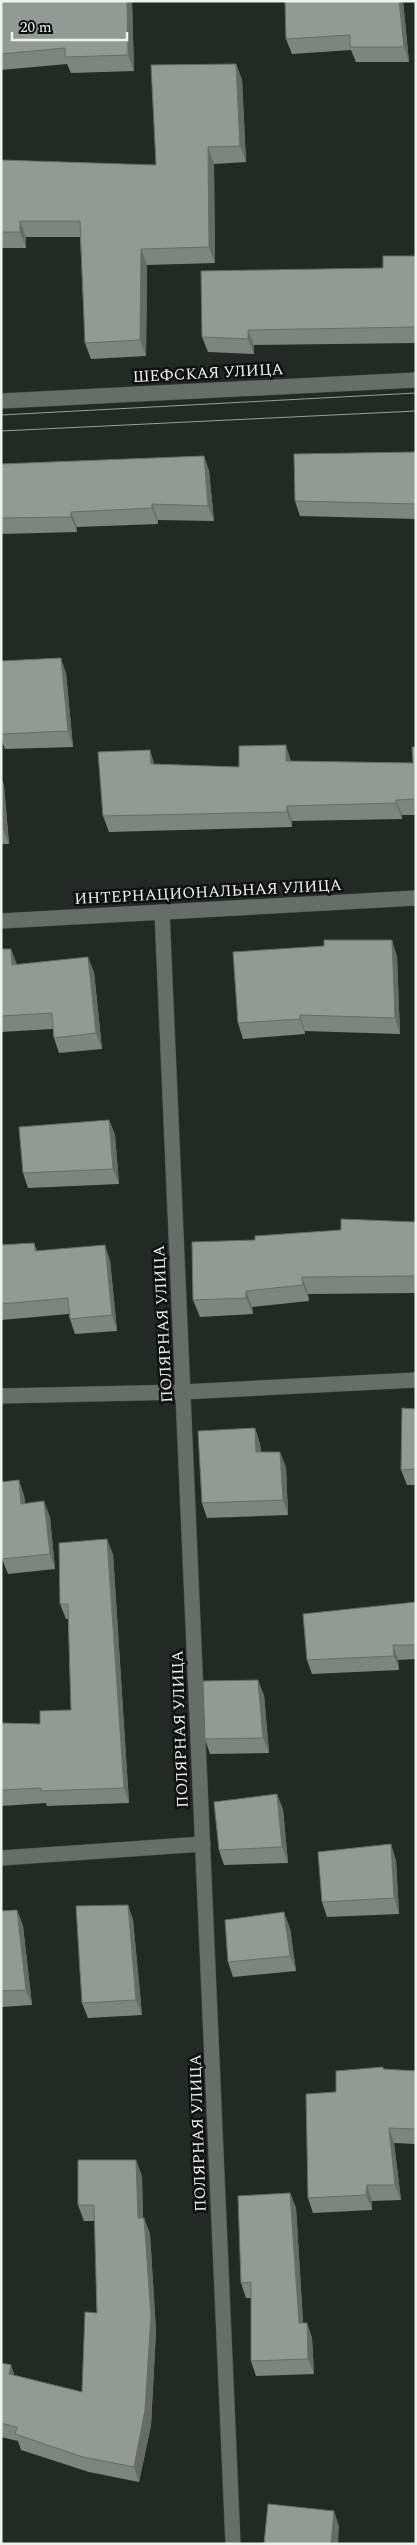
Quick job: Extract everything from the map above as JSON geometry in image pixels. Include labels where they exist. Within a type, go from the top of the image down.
[{"type":"street","name":"ШЕФСКАЯ УЛИЦА","points":[[1,401],[416,380]]},
{"type":"street","name":"ИНТЕРНАЦИОНАЛЬНАЯ УЛИЦА","points":[[1,921],[416,898]]},
{"type":"street","name":"ПОЛЯРНАЯ УЛИЦА","points":[[162,912],[233,2544]]},
{"type":"street","points":[[1,1396],[183,1392],[416,1380]]},
{"type":"street","points":[[1,1858],[203,1844]]},
{"type":"building","points":[[1,1],[127,1],[128,55],[65,57],[65,48],[1,54]]},
{"type":"building","points":[[285,1],[399,1],[404,47],[350,47],[350,35],[286,39]]},
{"type":"building","points":[[236,64],[240,146],[208,147],[209,247],[141,249],[140,340],[85,343],[80,221],[20,221],[20,232],[1,232],[1,160],[156,165],[151,65]]},
{"type":"building","points":[[383,256],[416,256],[416,327],[248,330],[248,339],[202,337],[201,271],[383,268]]},
{"type":"building","points":[[416,452],[416,504],[295,501],[294,454]]},
{"type":"building","points":[[204,456],[208,506],[152,504],[152,508],[71,512],[71,517],[1,518],[1,464]]},
{"type":"building","points":[[61,658],[68,731],[1,734],[1,661]]},
{"type":"building","points":[[286,745],[286,761],[413,763],[412,747],[416,747],[416,799],[396,800],[396,803],[287,806],[287,812],[103,816],[98,752],[150,750],[151,764],[239,767],[239,746]]},
{"type":"building","points":[[1,803],[3,829],[1,829]]},
{"type":"building","points":[[324,940],[392,940],[395,1018],[300,1015],[300,1019],[238,1023],[233,952],[324,946]]},
{"type":"building","points":[[1,949],[11,949],[12,965],[88,957],[96,1033],[54,1038],[52,1013],[1,1016]]},
{"type":"building","points":[[109,1120],[113,1169],[23,1173],[19,1127]]},
{"type":"building","points":[[341,1219],[416,1222],[416,1276],[302,1277],[303,1285],[246,1291],[246,1298],[193,1300],[192,1242],[255,1240],[255,1236],[341,1230]]},
{"type":"building","points":[[34,1243],[35,1251],[105,1245],[112,1315],[70,1319],[68,1298],[1,1304],[1,1245]]},
{"type":"building","points":[[402,1408],[416,1409],[416,1469],[401,1470]]},
{"type":"building","points":[[255,1428],[256,1452],[280,1452],[283,1500],[202,1503],[198,1431]]},
{"type":"building","points":[[19,1480],[21,1504],[44,1501],[50,1554],[2,1559],[1,1482]]},
{"type":"building","points":[[107,1539],[124,1788],[41,1791],[41,1788],[1,1790],[1,1723],[40,1724],[40,1711],[71,1710],[68,1604],[60,1604],[59,1543]]},
{"type":"building","points":[[416,1602],[416,1645],[393,1645],[394,1656],[307,1660],[303,1614]]},
{"type":"building","points":[[258,1680],[263,1738],[205,1739],[203,1681]]},
{"type":"building","points":[[277,1794],[282,1847],[219,1850],[214,1802]]},
{"type":"building","points":[[391,1844],[394,1898],[322,1902],[318,1852]]},
{"type":"building","points":[[128,1905],[136,2000],[82,2003],[76,1906]]},
{"type":"building","points":[[17,1910],[26,1990],[1,1991],[1,1911]]},
{"type":"building","points":[[284,1912],[290,1956],[228,1962],[225,1920]]},
{"type":"building","points":[[383,2067],[383,2069],[416,2071],[416,2129],[389,2128],[395,2185],[367,2185],[366,2195],[308,2198],[306,2094],[336,2092],[336,2071]]},
{"type":"building","points":[[78,2160],[136,2160],[138,2218],[144,2218],[151,2316],[145,2410],[134,2467],[83,2457],[15,2434],[17,2427],[1,2423],[1,2363],[11,2365],[9,2374],[82,2392],[85,2312],[97,2313],[94,2205],[78,2205]]},
{"type":"building","points":[[290,2193],[299,2323],[307,2323],[308,2359],[251,2361],[251,2282],[241,2283],[238,2196]]},
{"type":"building","points":[[268,2504],[334,2511],[331,2544],[264,2544]]},
{"type":"tram line","points":[[1,415],[416,393]]},
{"type":"tram line","points":[[1,431],[416,411]]}]
